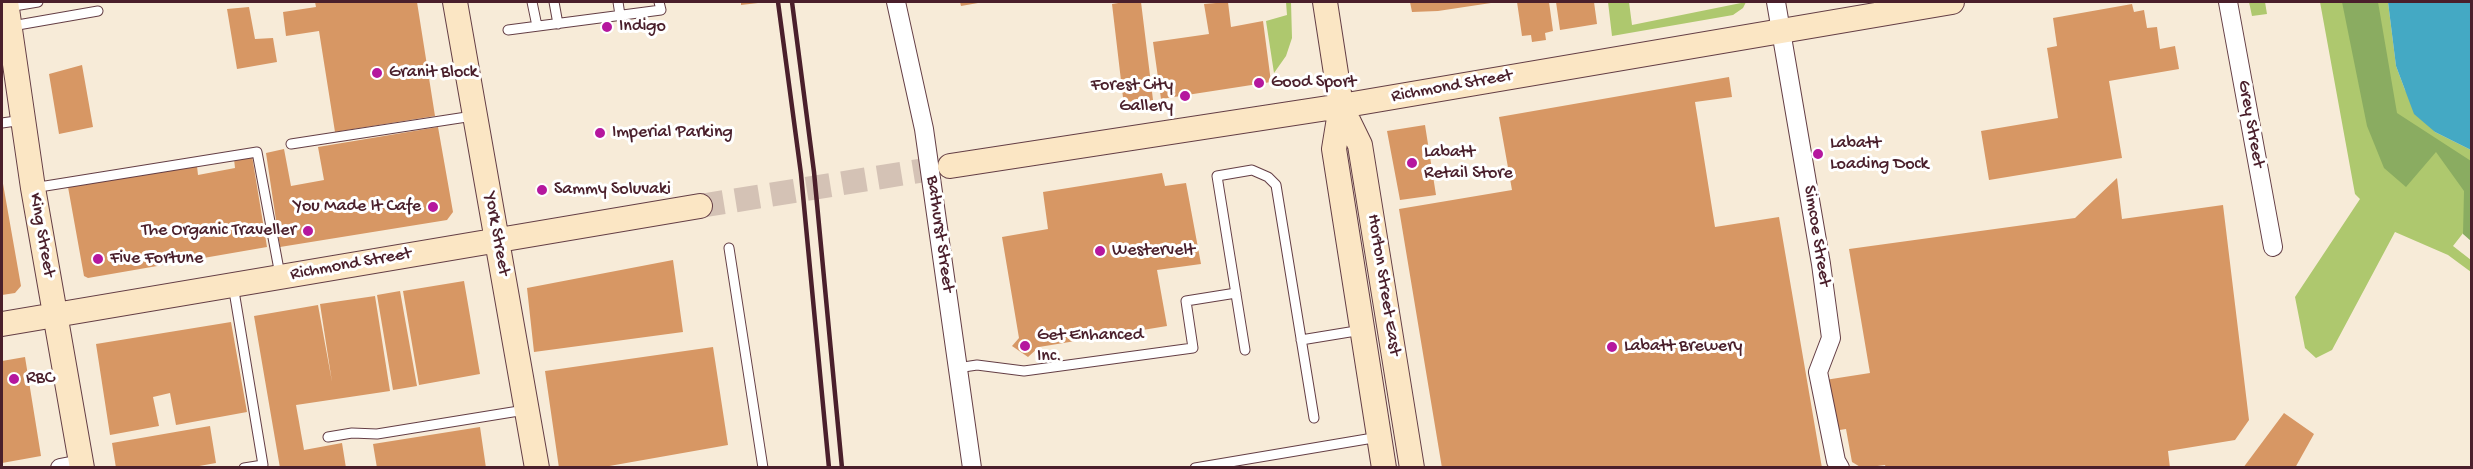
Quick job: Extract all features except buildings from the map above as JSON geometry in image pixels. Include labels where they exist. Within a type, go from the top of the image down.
[{"type":"main road","name":"York Street","points":[[455,2],[473,116],[537,468]]},
{"type":"main road","name":"Horton Street East","points":[[1325,2],[1341,106],[1360,145],[1412,468]]},
{"type":"main road","name":"Richmond Street","points":[[950,166],[1341,106],[1952,2]]},
{"type":"main road","name":"King Street","points":[[7,12],[12,122],[33,188],[56,315],[74,466]]},
{"type":"main road","name":"Horton Street East","points":[[1341,106],[1334,149],[1384,468]]},
{"type":"main road","name":"Richmond Street","points":[[2,324],[700,206]]},
{"type":"street","name":"Bathurst Street","points":[[896,2],[924,129],[972,468]]},
{"type":"street","name":"Simcoe Street","points":[[1776,2],[1813,216],[1831,338],[1818,372],[1836,461],[1840,468]]},
{"type":"street","name":"Grey Street","points":[[2228,2],[2273,247]]},
{"type":"lane","points":[[7,12],[38,2]]},
{"type":"lane","points":[[532,2],[537,26]]},
{"type":"lane","points":[[554,2],[558,24]]},
{"type":"lane","points":[[618,2],[621,15]]},
{"type":"lane","points":[[508,30],[660,10],[659,2]]},
{"type":"lane","points":[[7,12],[98,11]]},
{"type":"lane","points":[[291,144],[473,116]]},
{"type":"lane","points":[[33,188],[257,152],[280,277]]},
{"type":"lane","points":[[1245,350],[1217,176],[1252,171],[1269,177],[1276,185],[1314,417]]},
{"type":"lane","points":[[729,248],[763,468]]},
{"type":"lane","points":[[233,285],[263,465],[244,468]]},
{"type":"lane","points":[[957,368],[977,365],[1024,371],[1193,348],[1186,301],[1236,293]]},
{"type":"lane","points":[[1301,340],[1362,330]]},
{"type":"lane","points":[[328,437],[352,433],[377,434],[526,410]]},
{"type":"lane","points":[[1195,468],[1379,437]]},
{"type":"green space","points":[[1286,2],[1291,2],[1292,38],[1286,56],[1274,73],[1266,21],[1287,15]]},
{"type":"green space","points":[[1608,2],[1629,2],[1632,25],[1746,2],[1743,8],[1733,15],[1612,36]]},
{"type":"green space","points":[[2249,2],[2265,2],[2267,14],[2252,16]]},
{"type":"green space","points":[[2320,2],[2388,2],[2396,66],[2405,90],[2435,132],[2471,150],[2471,223],[2453,246],[2471,260],[2471,272],[2448,255],[2395,232],[2332,350],[2316,358],[2305,348],[2295,297],[2360,199],[2355,194]]},
{"type":"green space","points":[[2342,2],[2378,2],[2397,113],[2471,161],[2471,241],[2463,234],[2464,191],[2436,152],[2406,187],[2384,168],[2367,126]]},
{"type":"water","points":[[2388,2],[2471,2],[2471,150],[2435,132],[2414,114],[2396,66]]},
{"type":"tunnel","points":[[700,206],[950,166]]},
{"type":"railway","points":[[778,2],[801,174],[829,468]]},
{"type":"railway","points":[[792,2],[814,172],[842,468]]},
{"type":"place","name":"Indigo","points":[[607,27]]},
{"type":"place","name":"Granit Block","points":[[377,73]]},
{"type":"place","name":"Good Sport","points":[[1259,83]]},
{"type":"place","name":"Forest City Gallery","points":[[1185,96]]},
{"type":"place","name":"Imperial Parking","points":[[600,133]]},
{"type":"place","name":"Labatt Loading Dock","points":[[1818,154]]},
{"type":"place","name":"Labatt Retail Store","points":[[1412,163]]},
{"type":"place","name":"Sammy Soluvaki","points":[[542,190]]},
{"type":"place","name":"You Made It Cafe","points":[[433,207]]},
{"type":"place","name":"The Organic Traveller","points":[[308,231]]},
{"type":"place","name":"Westervelt","points":[[1100,251]]},
{"type":"place","name":"Five Fortune","points":[[98,259]]},
{"type":"place","name":"Get Enhanced Inc.","points":[[1025,346]]},
{"type":"place","name":"Labatt Brewery","points":[[1612,347]]},
{"type":"place","name":"RBC","points":[[14,379]]}]
